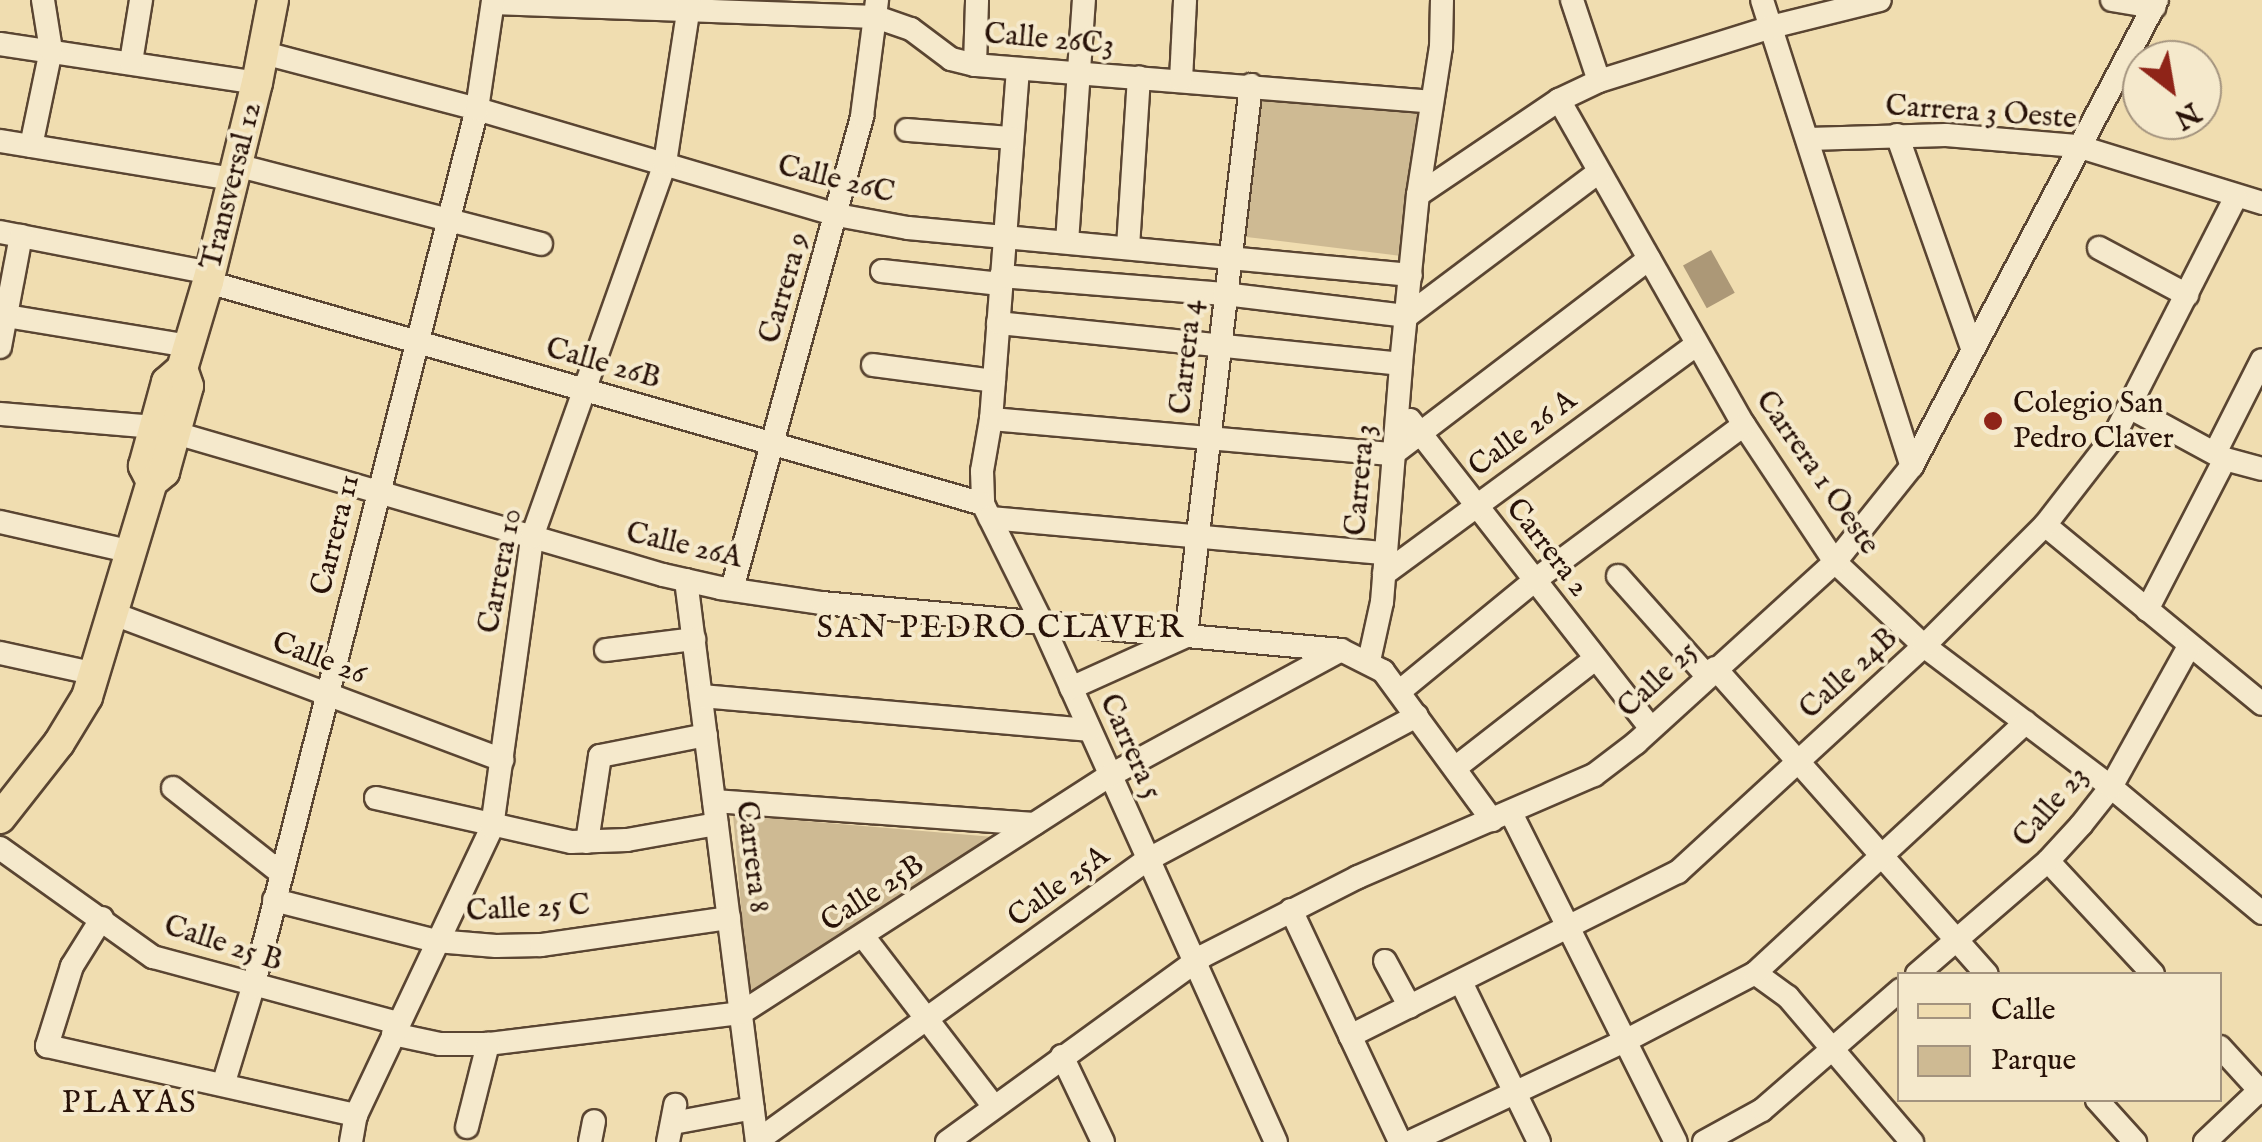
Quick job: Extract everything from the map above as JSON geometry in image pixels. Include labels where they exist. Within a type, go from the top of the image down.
[{"type":"main road","name":"Transversal 12","points":[[0,818],[73,723],[96,674],[152,482],[144,466],[165,430],[167,382],[186,358],[209,277],[260,68],[272,0]]},
{"type":"street","points":[[32,146],[51,50],[43,0]]},
{"type":"street","points":[[131,62],[141,0]]},
{"type":"street","points":[[974,65],[977,0]]},
{"type":"street","points":[[1068,242],[1084,0]]},
{"type":"street","points":[[1181,80],[1185,0]]},
{"type":"street","points":[[1432,102],[1441,47],[1442,0]]},
{"type":"street","points":[[1572,0],[1599,81]]},
{"type":"street","points":[[1762,0],[1912,466]]},
{"type":"street","points":[[1418,195],[1559,100],[1599,81],[1770,27],[1880,0]]},
{"type":"street","points":[[2112,0],[2156,3]]},
{"type":"street","name":"Calle 26C3","points":[[493,2],[877,8],[951,59],[974,65],[1432,102]]},
{"type":"street","name":"Carrera 11","points":[[224,1082],[253,986],[477,109],[493,2]]},
{"type":"street","name":"Calle 25","points":[[947,1142],[1193,963],[1291,910],[1594,775],[1835,562],[1912,466],[2077,146],[2156,3]]},
{"type":"street","name":"Carrera 10","points":[[351,1142],[356,1115],[492,827],[532,537],[665,164],[690,6]]},
{"type":"street","name":"Carrera 9","points":[[732,590],[862,116],[877,8]]},
{"type":"street","name":"Calle 26C","points":[[0,44],[131,62],[260,68],[477,109],[837,215],[1003,238],[1228,255],[1411,275]]},
{"type":"street","name":"Carrera 5","points":[[1018,69],[994,380],[982,471],[986,511],[1042,623],[1276,1142]]},
{"type":"street","points":[[1128,247],[1139,77]]},
{"type":"street","name":"Carrera 4","points":[[1186,636],[1251,85]]},
{"type":"street","name":"Carrera 1 Oeste","points":[[1559,100],[1744,425],[1835,562],[1924,646],[2111,787],[2262,913]]},
{"type":"street","name":"Carrera 3","points":[[1369,661],[1385,563],[1418,195],[1432,102]]},
{"type":"street","points":[[907,130],[1012,138]]},
{"type":"street","points":[[1897,135],[1972,348]]},
{"type":"street","name":"Carrera 3 Oeste","points":[[1808,139],[1897,135],[2077,146],[2262,203]]},
{"type":"street","points":[[1,148],[32,146],[235,172],[448,218],[541,244]]},
{"type":"street","points":[[882,271],[1224,294],[1407,316],[1599,172]]},
{"type":"street","name":"Calle 24B","points":[[1350,1036],[1678,872],[1924,646],[2045,525],[2130,408],[2236,198]]},
{"type":"street","points":[[0,347],[10,234]]},
{"type":"street","name":"Calle 26B","points":[[10,234],[209,277],[416,343],[772,442],[986,511],[1199,533],[1385,563]]},
{"type":"street","points":[[2099,248],[2187,295]]},
{"type":"street","points":[[990,418],[1393,454],[1418,431],[1649,259]]},
{"type":"street","points":[[3,316],[186,358]]},
{"type":"street","points":[[998,324],[1401,364]]},
{"type":"street","name":"Calle 26 A","points":[[1385,563],[1476,506],[1698,344]]},
{"type":"street","points":[[2147,610],[2262,360]]},
{"type":"street","points":[[874,365],[994,380]]},
{"type":"street","name":"Carrera 2","points":[[1398,402],[1651,728]]},
{"type":"street","points":[[2130,408],[2220,456],[2262,469]]},
{"type":"street","name":"Calle 26A","points":[[0,414],[165,430],[532,537],[732,590],[822,603],[1341,650],[1369,661]]},
{"type":"street","points":[[1400,692],[1535,580],[1744,425]]},
{"type":"street","points":[[0,522],[132,552]]},
{"type":"street","points":[[2045,525],[2262,704]]},
{"type":"street","points":[[1618,576],[1798,759],[1985,972]]},
{"type":"street","name":"Carrera 8","points":[[686,580],[757,1141]]},
{"type":"street","name":"Calle 26","points":[[114,614],[502,760]]},
{"type":"street","points":[[1071,688],[1186,636]]},
{"type":"street","points":[[606,650],[694,639]]},
{"type":"street","name":"Calle 23","points":[[1918,972],[2048,861],[2111,787],[2189,646]]},
{"type":"street","name":"Calle 25B","points":[[395,1028],[440,1044],[488,1044],[740,1013],[1109,776],[1341,650]]},
{"type":"street","points":[[0,653],[96,674]]},
{"type":"street","points":[[1454,768],[1595,659]]},
{"type":"street","points":[[1369,661],[1400,692],[1454,768],[1502,816],[1572,928],[1676,1142]]},
{"type":"street","points":[[701,696],[1089,730]]},
{"type":"street","name":"Calle 25A","points":[[757,1141],[1147,860],[1417,716]]},
{"type":"street","points":[[1410,1142],[1625,1042],[1755,973],[2026,722]]},
{"type":"street","points":[[587,842],[600,756],[706,734]]},
{"type":"street","points":[[173,788],[281,873]]},
{"type":"street","points":[[376,798],[548,840],[587,842],[716,813],[1034,824]]},
{"type":"street","name":"Calle 25 B","points":[[0,848],[153,958],[395,1028]]},
{"type":"street","points":[[2048,861],[2150,972]]},
{"type":"street","name":"Calle 25 C","points":[[274,900],[436,940],[542,944],[729,918]]},
{"type":"street","points":[[1291,910],[1400,1142]]},
{"type":"street","points":[[102,918],[72,966],[47,1046],[224,1082],[356,1115]]},
{"type":"street","points":[[863,936],[994,1107]]},
{"type":"street","points":[[1385,961],[1410,1007]]},
{"type":"street","points":[[1755,973],[1788,998],[1912,1142]]},
{"type":"street","points":[[1461,982],[1540,1142]]},
{"type":"street","points":[[1704,1142],[1762,1110],[1897,993]]},
{"type":"street","points":[[467,1127],[488,1044]]},
{"type":"street","points":[[2205,1142],[2261,1091],[2222,1049]]},
{"type":"street","points":[[1062,1056],[1103,1142]]},
{"type":"street","points":[[2099,1102],[2135,1142]]},
{"type":"street","points":[[672,1123],[752,1108]]},
{"type":"green space","points":[[1256,89],[1421,109],[1403,256],[1238,236]]},
{"type":"green space","points":[[733,815],[994,837],[749,995]]},
{"type":"shaded area","points":[[1711,250],[1735,293],[1707,308],[1683,266]]},
{"type":"place","name":"Colegio San Pedro Claver","points":[[1993,421]]},
{"type":"district","name":"SAN PEDRO CLAVER","points":[[1001,629]]},
{"type":"district","name":"PLAYAS","points":[[130,1104]]}]
